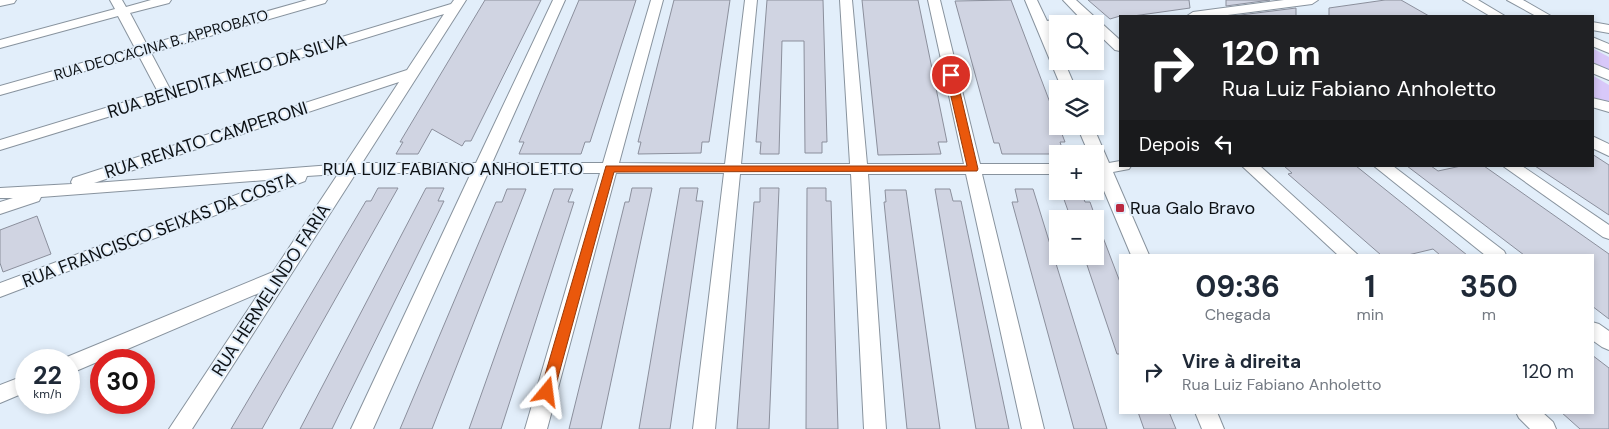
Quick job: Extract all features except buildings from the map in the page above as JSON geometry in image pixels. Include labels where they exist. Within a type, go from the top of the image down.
[{"type":"street","points":[[0,2],[10,0]]},
{"type":"street","points":[[0,44],[119,6],[165,0]]},
{"type":"street","name":"RUA DEOCACINA B. APPROBATO","points":[[0,91],[322,0]]},
{"type":"street","points":[[362,429],[559,0]]},
{"type":"street","points":[[536,429],[657,0]]},
{"type":"street","points":[[704,429],[751,0]]},
{"type":"street","points":[[846,0],[859,169],[874,429]]},
{"type":"street","points":[[934,0],[1033,429]]},
{"type":"street","points":[[1031,0],[1065,80]]},
{"type":"street","points":[[1068,0],[1084,15]]},
{"type":"street","points":[[1200,15],[1312,0]]},
{"type":"street","points":[[1469,0],[1498,15]]},
{"type":"street","points":[[1513,0],[1543,15]]},
{"type":"street","name":"RUA HERMELINDO FARIA","points":[[180,429],[458,4]]},
{"type":"street","name":"RUA BENEDITA MELO DA SILVA","points":[[0,145],[458,4]]},
{"type":"street","points":[[119,6],[166,94]]},
{"type":"street","points":[[1042,26],[1049,25]]},
{"type":"street","points":[[1104,26],[1119,26]]},
{"type":"street","points":[[1594,26],[1609,29]]},
{"type":"street","points":[[1104,33],[1119,46]]},
{"type":"street","points":[[1594,42],[1609,49]]},
{"type":"street","points":[[1594,68],[1609,76]]},
{"type":"street","name":"RUA RENATO CAMPERONI","points":[[0,208],[412,73]]},
{"type":"street","points":[[1594,103],[1609,107]]},
{"type":"street","points":[[1594,142],[1609,151]]},
{"type":"street","points":[[1104,169],[1119,167]]},
{"type":"street","points":[[1251,167],[1348,254]]},
{"type":"street","points":[[1383,167],[1496,254]]},
{"type":"street","points":[[1512,167],[1609,233]]},
{"type":"street","name":"RUA LUIZ FABIANO ANHOLETTO","points":[[0,193],[352,168],[1049,169]]},
{"type":"street","name":"RUA FRANCISCO SEIXAS DA COSTA","points":[[0,290],[317,170]]},
{"type":"street","points":[[1104,178],[1140,254]]},
{"type":"street","points":[[80,360],[280,276]]},
{"type":"street","points":[[1594,331],[1609,342]]},
{"type":"street","points":[[0,394],[15,387]]},
{"type":"street","points":[[1207,414],[1213,429]]},
{"type":"street","points":[[1528,414],[1545,429]]},
{"type":"shaded area","points":[[1594,49],[1609,57],[1609,71],[1594,63]]},
{"type":"shaded area","points":[[1594,76],[1609,85],[1609,103],[1594,98]]},
{"type":"place","name":"Rua Galo Bravo","points":[[1120,208]]},
{"type":"route","points":[[547,392],[610,168],[973,169],[951,75]]}]
